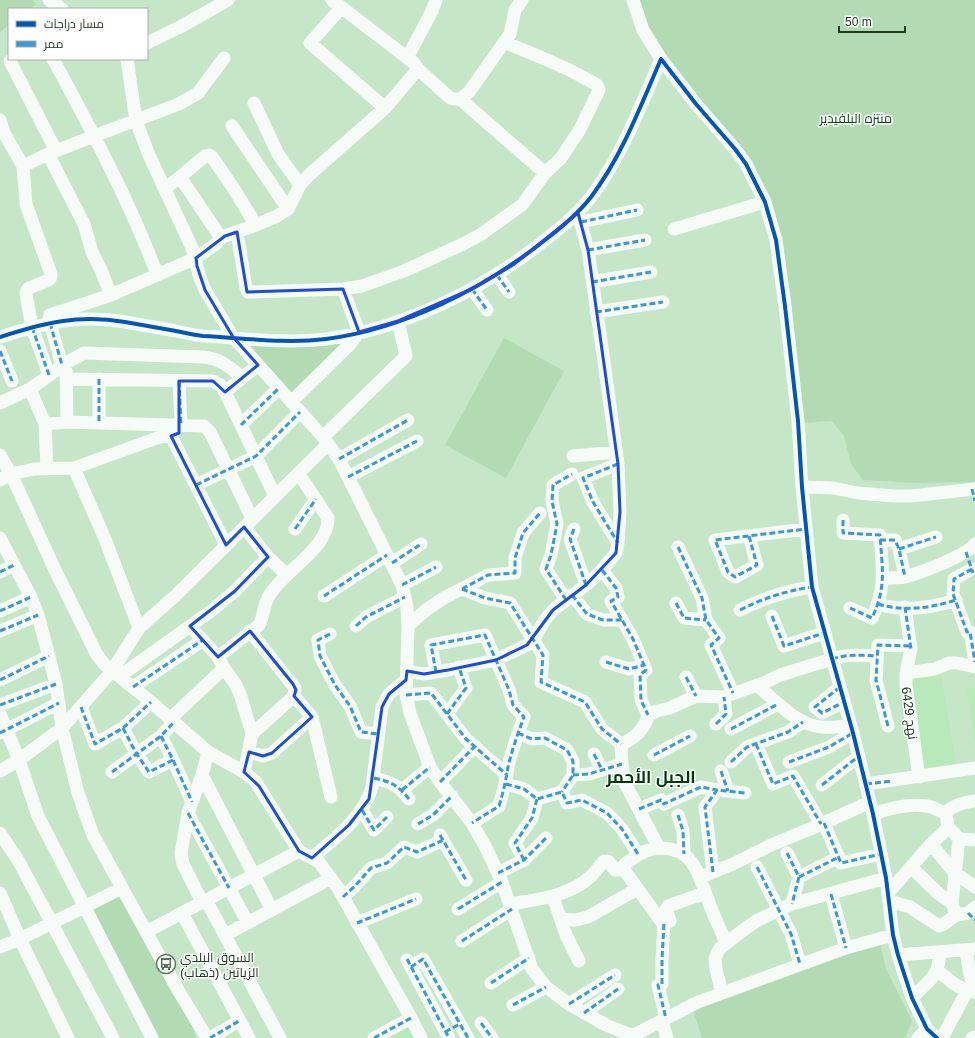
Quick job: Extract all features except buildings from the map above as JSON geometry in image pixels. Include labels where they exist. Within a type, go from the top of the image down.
[{"type":"street","points":[[48,0],[60,8]]},
{"type":"street","points":[[148,43],[182,26],[228,0]]},
{"type":"street","points":[[407,58],[436,0]]},
{"type":"street","points":[[385,108],[310,43],[337,3],[414,63],[418,69],[450,98],[457,100],[469,92],[510,34],[516,10],[522,0]]},
{"type":"street","points":[[633,0],[643,30],[661,59],[746,164],[765,202],[776,240],[786,306],[798,421],[802,487],[812,586],[872,808],[886,878],[893,935],[903,974],[923,1034],[937,1038]]},
{"type":"street","points":[[237,232],[248,292],[343,289],[362,286],[404,271],[474,238],[522,205],[545,173],[562,158],[579,131],[600,88],[595,84],[537,55],[504,42]]},
{"type":"street","points":[[23,166],[52,152],[179,104],[198,93],[224,58]]},
{"type":"street","points":[[0,337],[32,327],[68,319],[87,318],[122,321],[200,336],[300,341],[327,339],[359,332],[398,322],[422,312],[472,289],[497,275],[579,218],[617,154],[637,114],[661,59]]},
{"type":"street","points":[[54,60],[94,136],[143,237],[157,274]]},
{"type":"street","points":[[127,60],[136,120],[149,155],[166,188],[196,258],[200,278],[205,290],[233,337],[325,440],[339,459],[404,591],[408,626],[406,695],[410,713],[430,767],[472,823],[486,848],[500,878],[532,968],[546,987],[569,1004],[629,1037],[698,1002],[846,948],[893,935]]},
{"type":"street","points":[[8,62],[52,152],[84,224],[92,252],[111,295]]},
{"type":"street","points":[[67,422],[66,378],[64,364],[49,317],[54,313],[111,295],[196,258],[216,244],[221,238],[256,225],[288,209],[300,185],[309,175],[385,108],[418,69]]},
{"type":"street","points":[[460,99],[545,173]]},
{"type":"street","points":[[254,103],[278,154],[300,185]]},
{"type":"street","points":[[0,120],[4,133],[23,166],[26,204],[51,277],[48,280],[27,290],[26,294],[32,327],[49,375]]},
{"type":"street","points":[[232,126],[288,209]]},
{"type":"street","points":[[166,188],[205,156],[209,155],[212,157],[232,186],[256,225]]},
{"type":"street","points":[[180,177],[221,238]]},
{"type":"street","points":[[674,229],[765,202]]},
{"type":"street","points":[[579,218],[637,210]]},
{"type":"street","points":[[312,858],[349,825],[369,799],[374,778],[382,707],[395,687],[406,674],[411,672],[424,674],[496,660],[527,645],[533,640],[553,610],[586,585],[614,557],[618,543],[620,512],[617,458],[588,250],[579,218]]},
{"type":"street","points":[[588,250],[645,240]]},
{"type":"street","points":[[592,282],[651,272]]},
{"type":"street","points":[[497,275],[509,292]]},
{"type":"street","points":[[343,289],[359,332]]},
{"type":"street","points":[[472,289],[487,310]]},
{"type":"street","points":[[596,312],[663,302]]},
{"type":"street","points":[[116,674],[139,628],[175,596],[248,522],[299,474],[325,440],[406,356],[398,322]]},
{"type":"street","points":[[291,402],[350,344],[359,332]]},
{"type":"street","points":[[0,351],[2,366],[12,381]]},
{"type":"street","points":[[0,403],[30,389],[64,364],[84,353],[214,358],[224,362],[242,377]]},
{"type":"street","points":[[225,392],[258,365]]},
{"type":"street","points":[[66,378],[213,381],[220,385],[225,392],[276,496]]},
{"type":"street","points":[[99,379],[99,423]]},
{"type":"street","points":[[179,381],[177,429],[196,485],[226,545]]},
{"type":"street","points":[[241,425],[278,388]]},
{"type":"street","points":[[30,389],[45,424],[47,468]]},
{"type":"street","points":[[196,485],[256,456],[300,412]]},
{"type":"street","points":[[339,459],[408,420]]},
{"type":"street","points":[[45,424],[67,422],[99,423],[177,429],[204,426],[210,432],[228,469],[248,522],[268,557],[286,574]]},
{"type":"street","points":[[5,477],[47,468],[74,468],[160,437],[177,429]]},
{"type":"street","points":[[348,477],[417,441]]},
{"type":"street","points":[[0,455],[5,477],[56,572],[96,653],[104,664],[151,702],[208,752],[244,772],[259,786],[298,851],[312,858],[324,867],[343,897],[421,1038]]},
{"type":"street","points":[[573,456],[617,458]]},
{"type":"street","points":[[617,458],[583,478],[593,502],[618,543]]},
{"type":"street","points":[[74,468],[105,539],[139,628]]},
{"type":"street","points":[[112,772],[161,736],[172,720],[221,662],[250,631],[258,625],[262,619],[269,595],[286,574],[321,542],[326,533],[328,518],[299,474]]},
{"type":"street","points":[[572,474],[553,485],[552,501],[556,524],[552,555],[546,568],[569,597],[587,614],[603,620],[622,620]]},
{"type":"street","points":[[802,487],[833,488],[858,493],[894,496],[974,493]]},
{"type":"street","points":[[295,529],[316,499]]},
{"type":"street","points":[[408,626],[444,598],[488,575],[515,573],[515,558],[524,533],[540,513]]},
{"type":"street","points":[[843,520],[843,533],[880,535],[883,578],[878,604],[872,618],[850,608]]},
{"type":"street","points":[[574,529],[570,539],[586,585]]},
{"type":"street","points":[[749,536],[806,529]]},
{"type":"street","points":[[899,549],[936,537]]},
{"type":"street","points":[[0,538],[31,598],[38,616],[56,684],[62,728],[80,800],[94,835],[178,990],[209,1038],[239,1021]]},
{"type":"street","points":[[880,540],[895,540],[899,549],[905,577]]},
{"type":"street","points":[[324,596],[389,559],[421,544]]},
{"type":"street","points":[[678,547],[702,598],[706,620],[719,638],[711,645],[728,695],[726,714],[716,724]]},
{"type":"street","points":[[883,578],[905,577],[933,567],[971,548],[974,571],[954,579],[953,594],[967,632],[970,632],[975,662]]},
{"type":"street","points":[[0,771],[19,760],[62,728],[81,707],[116,674],[211,611],[235,591],[268,557]]},
{"type":"street","points":[[0,572],[14,565]]},
{"type":"street","points":[[356,626],[366,617],[436,567]]},
{"type":"street","points":[[602,570],[616,588],[618,597],[611,601],[633,639],[646,670],[640,675],[641,700],[648,715],[646,722],[630,741],[621,744]]},
{"type":"street","points":[[740,610],[761,599],[812,586]]},
{"type":"street","points":[[462,589],[485,598],[510,604],[543,655],[541,682],[585,702],[602,729],[621,744],[625,783],[659,848]]},
{"type":"street","points":[[0,611],[31,598]]},
{"type":"street","points":[[878,604],[889,607],[937,606],[956,600]]},
{"type":"street","points":[[676,603],[684,618],[706,620]]},
{"type":"street","name":"نهج 6429","points":[[905,607],[911,647],[906,673],[906,684],[919,777]]},
{"type":"street","points":[[0,631],[38,616]]},
{"type":"street","points":[[772,616],[784,646],[824,633]]},
{"type":"street","points":[[190,626],[221,662],[236,685],[252,734],[244,772]]},
{"type":"street","points":[[250,631],[295,688],[294,696],[252,734]]},
{"type":"street","points":[[330,634],[318,640],[320,656],[335,685],[350,706],[361,732],[378,734]]},
{"type":"street","points":[[436,672],[431,645],[485,636],[509,690],[513,705],[524,717],[518,733],[499,806],[472,823]]},
{"type":"street","points":[[133,687],[203,640]]},
{"type":"street","points":[[888,726],[876,680],[878,645],[911,647]]},
{"type":"street","points":[[0,680],[49,656]]},
{"type":"street","points":[[648,715],[657,710],[670,708],[696,696],[728,695],[780,675],[841,656],[877,656]]},
{"type":"street","points":[[606,662],[629,669],[644,665]]},
{"type":"street","points":[[906,673],[935,669],[949,663],[957,663],[975,667]]},
{"type":"street","points":[[447,714],[466,688],[459,667]]},
{"type":"street","points":[[686,677],[696,696]]},
{"type":"street","points":[[0,705],[56,684]]},
{"type":"street","points":[[757,685],[778,704],[802,722],[822,728],[852,730]]},
{"type":"street","points":[[840,687],[815,707],[822,714],[844,702]]},
{"type":"street","points":[[406,695],[431,693],[466,739],[475,746],[506,779],[538,799]]},
{"type":"street","points":[[294,696],[312,717],[331,797]]},
{"type":"street","points":[[81,707],[94,744],[123,728],[151,702]]},
{"type":"street","points":[[3,731],[59,703]]},
{"type":"street","points":[[732,729],[778,704]]},
{"type":"street","points":[[0,714],[3,731],[19,760],[38,816],[152,1038]]},
{"type":"street","points":[[249,752],[263,756],[272,752],[312,717]]},
{"type":"street","points":[[732,762],[746,747],[788,732],[802,722]]},
{"type":"street","points":[[123,728],[136,753],[149,772],[173,760]]},
{"type":"street","points":[[789,762],[829,747],[852,730]]},
{"type":"street","points":[[518,733],[532,739],[545,738],[567,750],[573,761],[573,775],[562,792],[538,799]]},
{"type":"street","points":[[161,736],[173,760],[190,808],[229,888],[248,923]]},
{"type":"street","points":[[654,755],[690,736]]},
{"type":"street","points":[[756,744],[773,784],[793,776],[822,824],[841,863],[881,854]]},
{"type":"street","points":[[440,782],[475,746]]},
{"type":"street","points":[[208,752],[202,776],[190,808],[181,858],[204,901],[225,935],[280,1038]]},
{"type":"street","points":[[594,754],[602,770]]},
{"type":"street","points":[[822,785],[859,756]]},
{"type":"street","points":[[573,775],[589,774],[622,764]]},
{"type":"street","points":[[374,778],[390,781],[406,794],[430,767]]},
{"type":"street","points":[[866,784],[975,768]]},
{"type":"street","points":[[713,872],[705,807],[722,790],[721,771]]},
{"type":"street","points":[[202,776],[272,910]]},
{"type":"street","points":[[639,809],[661,800],[664,804],[701,787],[745,793]]},
{"type":"street","points":[[562,792],[568,803],[582,800],[607,813],[622,829],[638,854]]},
{"type":"street","points":[[418,824],[433,815],[452,796]]},
{"type":"street","points":[[524,860],[516,843],[532,818],[538,799]]},
{"type":"street","points":[[945,813],[960,803],[975,801]]},
{"type":"street","points":[[701,877],[737,862],[771,845],[822,824],[872,808],[928,806],[945,813],[948,821],[948,828],[931,844],[888,897]]},
{"type":"street","points":[[362,810],[374,830],[387,818]]},
{"type":"street","points":[[678,814],[683,831],[684,854]]},
{"type":"street","points":[[948,828],[954,832],[959,839],[955,873],[965,912]]},
{"type":"street","points":[[0,834],[18,860],[113,1038]]},
{"type":"street","points":[[343,897],[371,868],[387,863],[404,847],[417,852],[442,838],[466,880]]},
{"type":"street","points":[[458,909],[524,860],[546,838]]},
{"type":"street","points":[[959,839],[975,840]]},
{"type":"street","points":[[931,844],[955,873],[975,887]]},
{"type":"street","points":[[462,941],[511,907],[553,897],[573,889],[587,880],[604,861],[610,862],[615,870],[619,870],[638,854],[646,850],[659,848],[670,849],[684,854],[696,868],[701,877],[709,905],[726,942]]},
{"type":"street","points":[[146,932],[298,851]]},
{"type":"street","points":[[787,853],[799,877],[792,904]]},
{"type":"street","points":[[799,877],[839,857]]},
{"type":"street","points":[[622,867],[664,924],[662,984],[658,985],[667,1038]]},
{"type":"street","points":[[911,867],[939,894],[965,912]]},
{"type":"street","points":[[757,868],[791,934],[800,964]]},
{"type":"street","points":[[225,935],[331,878]]},
{"type":"street","points":[[722,993],[715,959],[720,948],[726,942],[758,920],[792,904],[886,878]]},
{"type":"street","points":[[0,947],[20,939],[122,888]]},
{"type":"street","points":[[561,919],[576,920],[588,917],[637,889]]},
{"type":"street","points":[[0,893],[20,939],[68,1038]]},
{"type":"street","points":[[664,924],[670,921],[667,906],[705,893]]},
{"type":"street","points":[[831,894],[846,948]]},
{"type":"street","points":[[553,897],[566,935],[579,961]]},
{"type":"street","points":[[888,897],[910,906],[939,926],[965,912]]},
{"type":"street","points":[[357,923],[416,899]]},
{"type":"street","points":[[182,913],[249,1038]]},
{"type":"street","points":[[898,955],[970,950],[969,970],[973,990],[942,1038]]},
{"type":"street","points":[[912,998],[932,978],[937,970],[941,952]]},
{"type":"street","points":[[491,983],[528,958]]},
{"type":"street","points":[[460,1024],[447,1035],[409,963],[423,959],[468,1038]]},
{"type":"street","points":[[937,970],[953,984],[973,990]]},
{"type":"street","points":[[569,1004],[615,975]]},
{"type":"street","points":[[513,1005],[546,987]]},
{"type":"street","points":[[584,1013],[618,989]]},
{"type":"street","points":[[374,1038],[411,1018]]},
{"type":"street","points":[[482,1023],[492,1038]]},
{"type":"highlighted area","points":[[578,213],[588,250],[618,464],[620,512],[616,553],[586,585],[553,610],[527,645],[496,660],[424,674],[407,671],[406,680],[389,694],[382,707],[369,799],[349,825],[312,858],[299,851],[259,786],[244,772],[249,752],[263,756],[272,753],[312,717],[294,696],[296,690],[293,684],[250,631],[218,657],[190,626],[235,591],[268,557],[244,527],[226,545],[171,436],[179,433],[179,381],[213,381],[225,392],[258,365],[233,337],[205,290],[197,266],[196,258],[225,236],[237,232],[247,292],[343,289],[359,332],[398,321],[472,289],[513,265]]},
{"type":"shaded area","points":[[940,668],[956,763],[923,768],[907,673]]},
{"type":"shaded area","points":[[975,688],[975,746],[967,689]]},
{"type":"shaded area","points":[[408,1027],[414,1038],[387,1038]]},
{"type":"green space","points":[[0,0],[32,0],[36,4],[31,8],[8,8],[8,26],[0,32]]},
{"type":"green space","name":"منتزه البلفيدير","points":[[638,0],[975,0],[975,482],[916,483],[863,480],[851,464],[844,436],[832,421],[801,423],[768,203],[646,32]]},
{"type":"green space","points":[[352,335],[291,397],[241,342]]},
{"type":"green space","points":[[504,338],[564,371],[506,478],[445,445]]},
{"type":"green space","points":[[119,892],[193,1027],[196,1038],[154,1038],[87,907]]},
{"type":"green space","points":[[879,940],[886,969],[912,1021],[905,1038],[702,1038],[692,1007]]},
{"type":"marked path","points":[[581,222],[637,210]]},
{"type":"marked path","points":[[588,250],[645,240]]},
{"type":"marked path","points":[[592,282],[651,272]]},
{"type":"marked path","points":[[497,275],[509,292]]},
{"type":"marked path","points":[[472,289],[487,310]]},
{"type":"marked path","points":[[596,312],[663,302]]},
{"type":"marked path","points":[[50,323],[62,365]]},
{"type":"marked path","points":[[32,327],[49,375]]},
{"type":"marked path","points":[[0,351],[12,381]]},
{"type":"marked path","points":[[99,379],[99,423]]},
{"type":"marked path","points":[[179,381],[181,425]]},
{"type":"marked path","points":[[241,425],[279,388]]},
{"type":"marked path","points":[[196,485],[256,456],[300,412]]},
{"type":"marked path","points":[[339,459],[408,420]]},
{"type":"marked path","points":[[348,477],[417,441]]},
{"type":"marked path","points":[[618,464],[583,478],[593,502],[618,543]]},
{"type":"marked path","points":[[566,600],[546,569],[551,555],[557,524],[552,501],[553,485],[572,474]]},
{"type":"marked path","points":[[972,489],[975,501]]},
{"type":"marked path","points":[[295,529],[316,499]]},
{"type":"marked path","points":[[462,589],[488,575],[515,573],[515,558],[523,533],[540,513]]},
{"type":"marked path","points":[[843,520],[843,533],[880,535],[882,586],[877,607],[872,618],[850,608]]},
{"type":"marked path","points":[[574,529],[570,539],[586,585]]},
{"type":"marked path","points":[[749,536],[757,565],[735,577],[728,572],[715,540],[806,529]]},
{"type":"marked path","points":[[899,549],[936,537]]},
{"type":"marked path","points":[[880,540],[895,540],[899,549],[905,577]]},
{"type":"marked path","points":[[392,563],[421,544]]},
{"type":"marked path","points":[[678,547],[702,598],[706,620],[719,638],[711,645],[733,693]]},
{"type":"marked path","points":[[966,552],[973,573]]},
{"type":"marked path","points":[[324,596],[387,555]]},
{"type":"marked path","points":[[0,572],[14,565]]},
{"type":"marked path","points":[[402,585],[436,567]]},
{"type":"marked path","points":[[972,569],[954,579],[953,594],[967,632],[970,632],[975,662]]},
{"type":"marked path","points":[[602,570],[616,588],[618,597],[611,601],[633,639],[646,670],[640,675],[641,700],[648,715]]},
{"type":"marked path","points":[[740,610],[775,596],[812,587]]},
{"type":"marked path","points":[[462,589],[485,598],[510,603],[543,655],[541,682],[585,702],[602,729],[621,744]]},
{"type":"marked path","points":[[572,595],[587,614],[603,620],[622,620]]},
{"type":"marked path","points":[[0,611],[31,597]]},
{"type":"marked path","points":[[356,626],[366,617],[405,597]]},
{"type":"marked path","points":[[878,604],[897,608],[917,608],[956,600]]},
{"type":"marked path","points":[[676,603],[684,618],[706,620]]},
{"type":"marked path","points":[[905,607],[911,649]]},
{"type":"marked path","points":[[0,631],[38,615]]},
{"type":"marked path","points":[[772,616],[784,646],[824,633]]},
{"type":"marked path","points":[[330,634],[318,640],[320,656],[335,685],[350,706],[361,732],[378,734]]},
{"type":"marked path","points":[[436,672],[431,645],[485,635],[509,690],[513,705],[524,717],[511,754],[499,806],[472,823]]},
{"type":"marked path","points":[[133,687],[203,640]]},
{"type":"marked path","points":[[888,726],[876,680],[878,645],[910,646]]},
{"type":"marked path","points":[[832,659],[860,655],[877,656]]},
{"type":"marked path","points":[[0,680],[49,656]]},
{"type":"marked path","points":[[606,662],[629,669],[644,665]]},
{"type":"marked path","points":[[447,714],[466,688],[459,667]]},
{"type":"marked path","points":[[686,677],[696,696]]},
{"type":"marked path","points":[[0,705],[56,684]]},
{"type":"marked path","points":[[840,687],[815,707],[822,713],[844,702]]},
{"type":"marked path","points":[[406,695],[431,693],[466,739],[507,775]]},
{"type":"marked path","points":[[716,724],[726,714],[724,697]]},
{"type":"marked path","points":[[81,707],[95,744],[123,728],[151,702]]},
{"type":"marked path","points":[[0,733],[59,703]]},
{"type":"marked path","points":[[731,729],[778,704]]},
{"type":"marked path","points":[[112,772],[161,736],[174,722]]},
{"type":"marked path","points":[[731,762],[747,747],[788,732],[803,722]]},
{"type":"marked path","points":[[123,728],[136,753],[149,772],[173,760]]},
{"type":"marked path","points":[[518,733],[532,739],[545,738],[567,750],[573,761],[573,775],[562,792]]},
{"type":"marked path","points":[[789,762],[829,747],[853,733]]},
{"type":"marked path","points":[[161,736],[192,802]]},
{"type":"marked path","points":[[654,755],[690,736]]},
{"type":"marked path","points":[[756,744],[773,784],[793,776],[821,824]]},
{"type":"marked path","points":[[440,782],[475,746]]},
{"type":"marked path","points":[[594,754],[602,770]]},
{"type":"marked path","points":[[822,785],[859,756]]},
{"type":"marked path","points":[[573,775],[589,774],[622,764]]},
{"type":"marked path","points":[[402,790],[430,767]]},
{"type":"marked path","points":[[721,771],[728,791]]},
{"type":"marked path","points":[[374,778],[394,785],[409,799]]},
{"type":"marked path","points":[[866,784],[892,781]]},
{"type":"marked path","points":[[506,784],[524,789],[537,799],[562,792],[567,803],[582,800],[607,813],[622,829],[638,854]]},
{"type":"marked path","points":[[639,809],[661,800],[664,804],[701,787],[717,790]]},
{"type":"marked path","points":[[713,872],[705,807],[717,790],[745,793]]},
{"type":"marked path","points":[[418,824],[433,815],[452,796]]},
{"type":"marked path","points":[[524,860],[515,843],[532,818],[537,799]]},
{"type":"marked path","points":[[362,810],[374,830],[387,817]]},
{"type":"marked path","points":[[188,813],[229,888]]},
{"type":"marked path","points":[[678,815],[683,831],[684,854]]},
{"type":"marked path","points":[[824,823],[841,863],[881,854]]},
{"type":"marked path","points":[[440,835],[466,880]]},
{"type":"marked path","points":[[498,873],[524,860],[546,838]]},
{"type":"marked path","points":[[343,897],[371,868],[387,863],[404,847],[417,852],[443,840]]},
{"type":"marked path","points":[[787,853],[799,877],[792,904]]},
{"type":"marked path","points":[[799,877],[839,857]]},
{"type":"marked path","points":[[757,867],[791,934],[800,964]]},
{"type":"marked path","points":[[458,909],[502,882]]},
{"type":"marked path","points":[[831,894],[846,948]]},
{"type":"marked path","points":[[357,923],[416,899]]},
{"type":"marked path","points":[[462,941],[512,909]]},
{"type":"marked path","points":[[968,913],[975,920]]},
{"type":"marked path","points":[[664,924],[662,984],[658,985],[666,1019]]},
{"type":"marked path","points":[[491,983],[529,958]]},
{"type":"marked path","points":[[407,959],[449,1038]]},
{"type":"marked path","points":[[411,967],[423,959],[468,1038]]},
{"type":"marked path","points":[[569,1004],[615,975]]},
{"type":"marked path","points":[[513,1005],[546,987]]},
{"type":"marked path","points":[[584,1013],[618,989]]},
{"type":"marked path","points":[[374,1038],[411,1018]]},
{"type":"marked path","points":[[210,1038],[239,1021]]},
{"type":"marked path","points":[[481,1023],[492,1038]]},
{"type":"marked path","points":[[445,1032],[460,1024]]},
{"type":"cycle path","points":[[0,337],[61,321],[92,319],[125,322],[193,335],[295,341],[326,339],[355,334],[414,316],[470,290],[522,258],[570,220],[581,209],[591,197],[612,165],[638,112],[661,59],[746,164],[765,202],[776,240],[798,421],[802,487],[812,587],[853,733],[873,814],[886,878],[893,935],[898,955],[912,998],[927,1029],[937,1038]]},
{"type":"place","name":"السوق البلدي الزياتين (ذهاب)","points":[[166,964]]},
{"type":"district","name":"الجبل الأحمر","points":[[651,777]]}]
